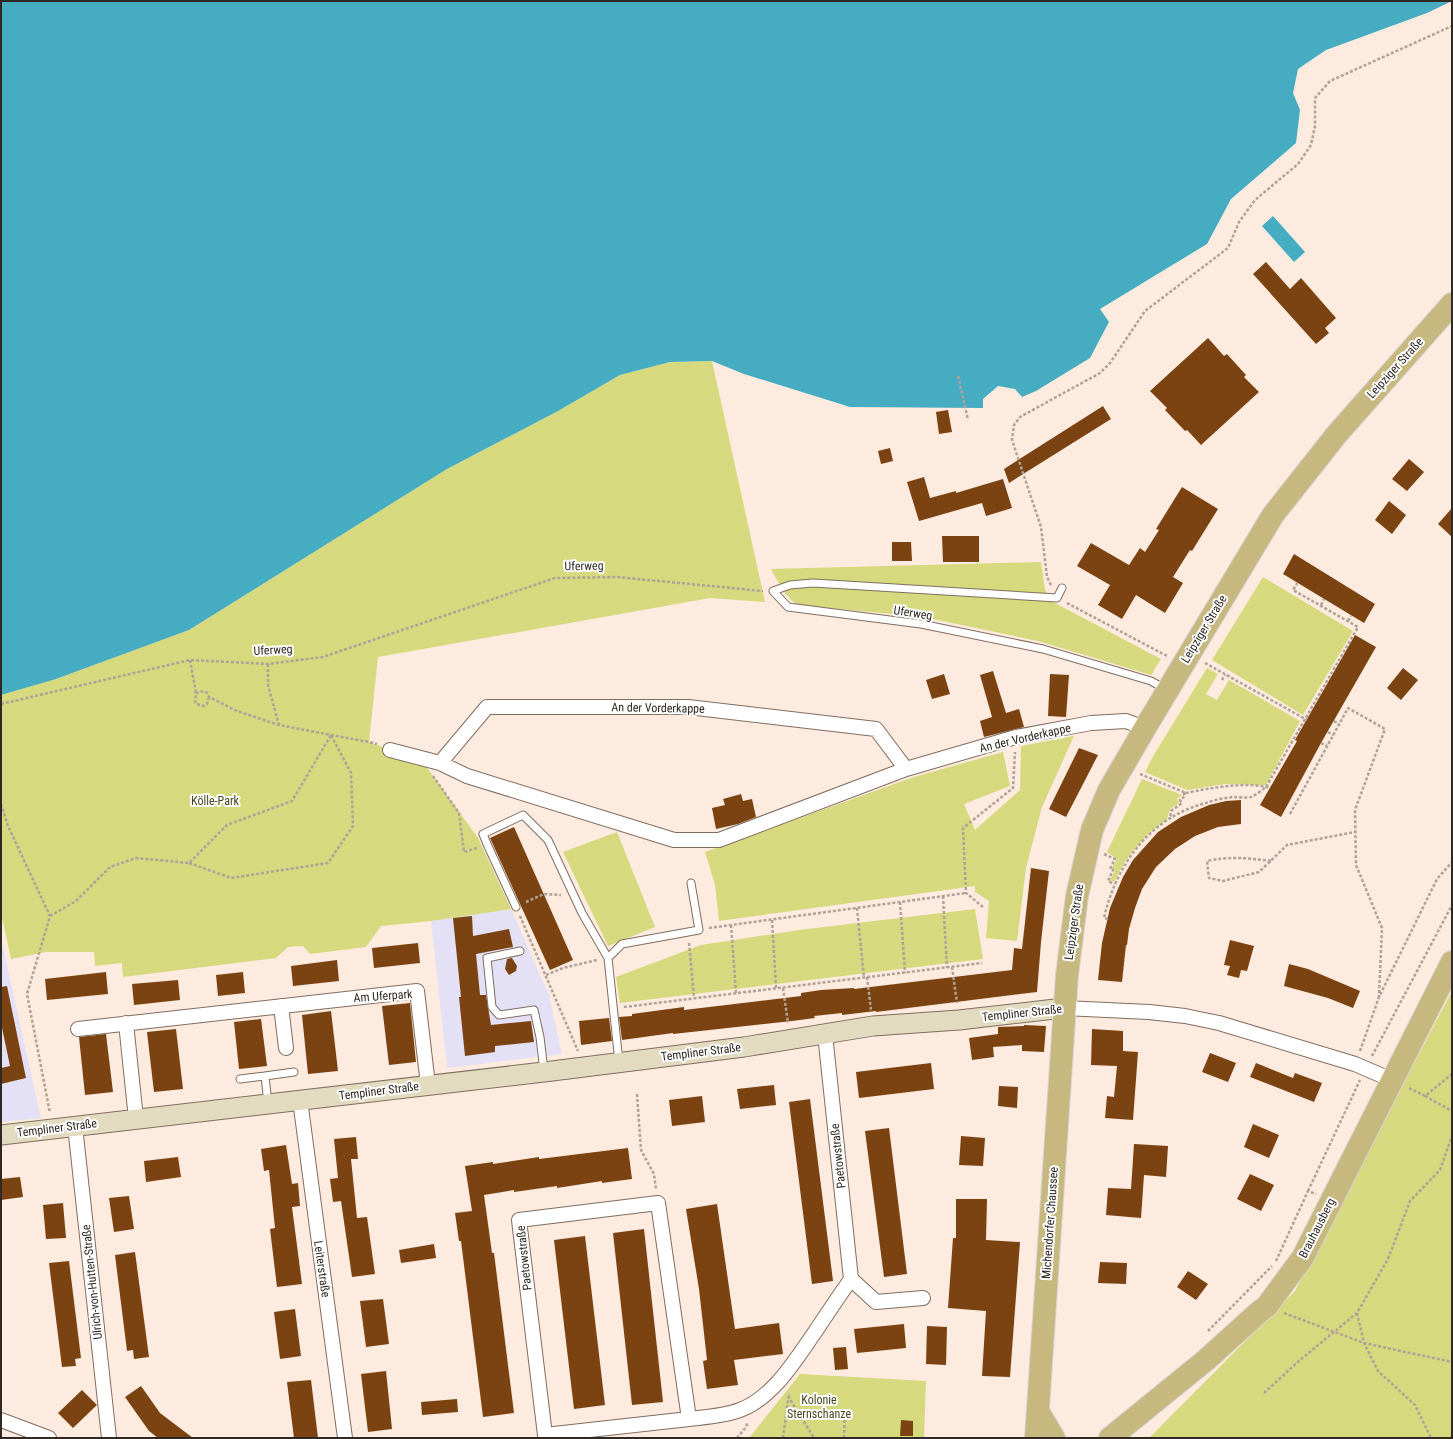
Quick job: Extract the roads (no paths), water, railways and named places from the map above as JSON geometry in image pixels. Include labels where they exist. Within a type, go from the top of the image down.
[{"type":"main road","name":"Leipziger Straße","points":[[1064,1008],[1072,925],[1087,847],[1098,814],[1109,790],[1144,728],[1273,515],[1337,434],[1452,304]]},
{"type":"main road","name":"Brauhausberg","points":[[1110,1438],[1200,1365],[1267,1306],[1303,1257],[1452,962]]},
{"type":"main road","name":"Michendorfer Chaussee","points":[[1036,1438],[1064,1008]]},
{"type":"main road","points":[[1038,1411],[1054,1438]]},
{"type":"street","name":"An der Vorderkappe","points":[[440,763],[487,707],[688,706],[876,729],[906,769]]},
{"type":"street","name":"An der Vorderkappe","points":[[390,750],[440,763],[466,776],[674,840],[719,840],[906,769],[1016,737],[1092,723],[1126,721],[1144,728]]},
{"type":"street","name":"Am Uferpark","points":[[78,1029],[417,991],[428,1085]]},
{"type":"street","points":[[281,1006],[286,1048]]},
{"type":"street","name":"Templiner Straße","points":[[1,1135],[544,1072],[744,1047],[873,1026],[959,1020],[1064,1008],[1149,1012],[1185,1016],[1219,1024],[1360,1066],[1392,1080]]},
{"type":"street","points":[[126,1024],[136,1119]]},
{"type":"street","name":"Paetowstraße","points":[[689,1419],[658,1203],[519,1220],[545,1435],[689,1419],[726,1414],[741,1410],[764,1396],[791,1366],[851,1279],[826,1034]]},
{"type":"street","name":"Leiterstraße","points":[[300,1100],[345,1438]]},
{"type":"street","name":"Ulrich-von-Hutten-Straße","points":[[75,1126],[110,1438]]},
{"type":"street","points":[[851,1279],[876,1302],[922,1298]]},
{"type":"street","points":[[1,1420],[49,1438]]},
{"type":"lane","name":"Uferweg","points":[[1062,588],[1057,598],[814,583],[790,585],[773,591],[788,607],[921,624],[1043,649],[1151,681],[1167,690]]},
{"type":"lane","points":[[516,907],[487,844],[484,834],[523,815],[548,840],[582,913],[608,958],[619,1062]]},
{"type":"lane","points":[[608,958],[622,944],[699,930],[691,883]]},
{"type":"lane","points":[[520,951],[487,958],[492,1008],[499,1015],[534,1010],[540,1037],[544,1072]]},
{"type":"lane","points":[[240,1079],[294,1072]]},
{"type":"lane","points":[[265,1076],[268,1104]]},
{"type":"water","points":[[1,1],[1452,1],[1427,13],[1326,50],[1298,69],[1293,93],[1300,110],[1296,143],[1231,199],[1207,244],[1100,309],[1109,322],[1090,358],[1036,391],[1022,397],[1015,389],[998,386],[983,399],[983,408],[850,407],[744,374],[712,361],[670,362],[620,375],[558,411],[447,469],[189,630],[56,679],[1,695]]},
{"type":"water","points":[[1273,216],[1305,252],[1294,262],[1262,226]]},
{"type":"park label","name":"Kölle-Park","points":[[215,801]]},
{"type":"park label","name":"Kolonie Sternschanze","points":[[819,1407]]}]
